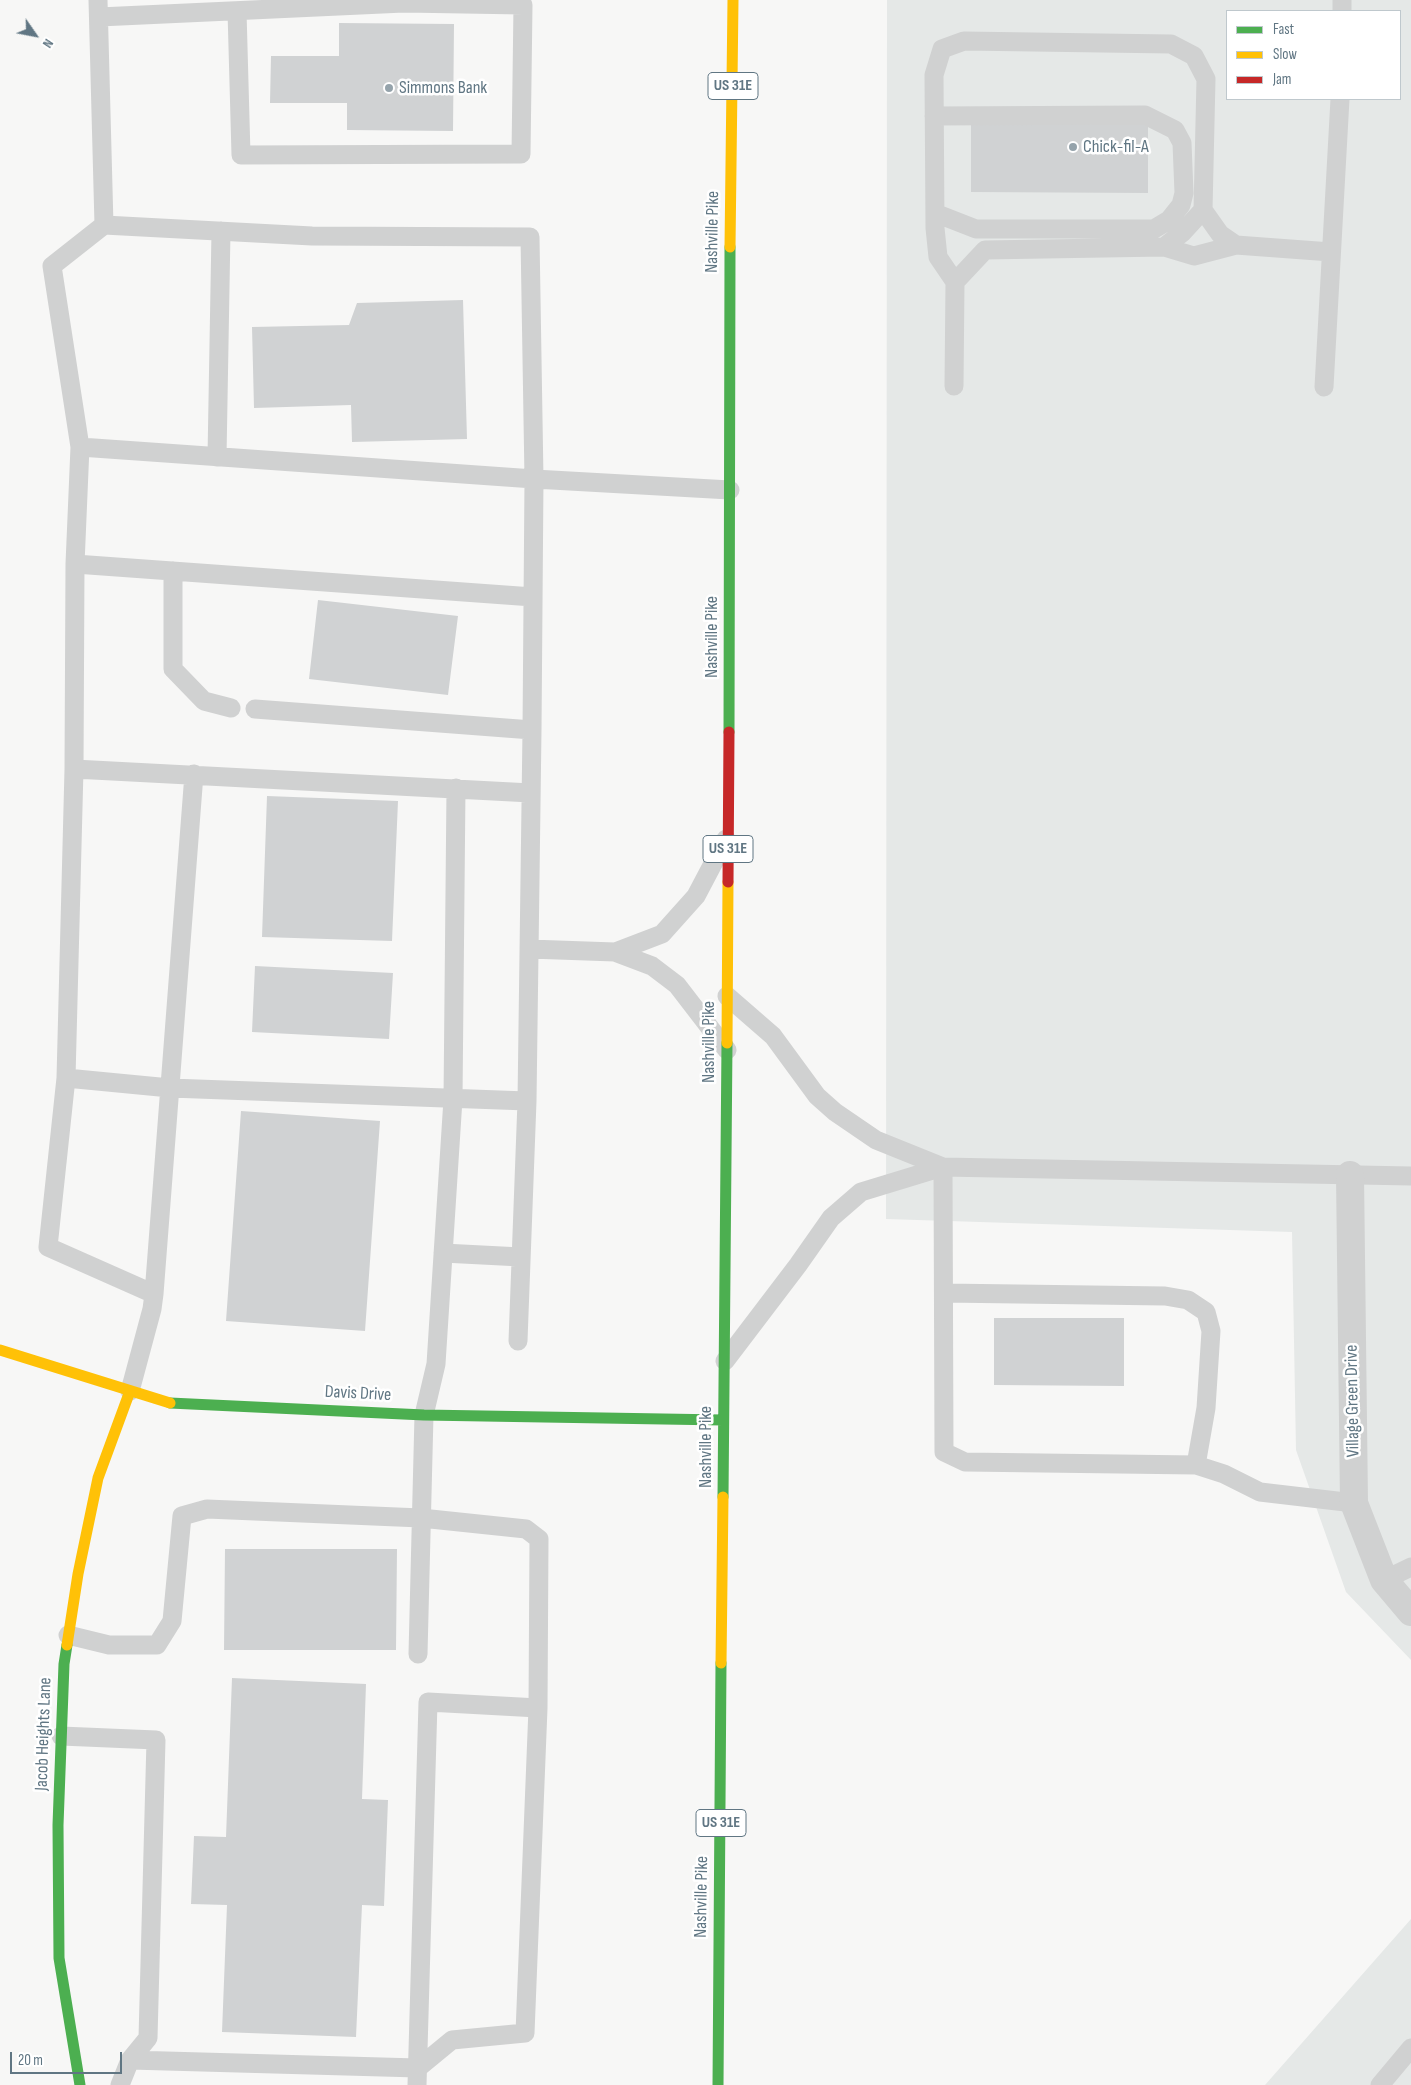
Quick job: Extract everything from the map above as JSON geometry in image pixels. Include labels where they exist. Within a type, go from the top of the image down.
[{"type":"main road","name":"Nashville Pike","points":[[718,2085],[725,1361],[730,490],[729,338],[733,0]]},
{"type":"main road","name":"Davis Drive","points":[[0,1350],[170,1403],[424,1415],[724,1420]]},
{"type":"main road","name":"Jacob Heights Lane","points":[[80,2085],[59,1958],[58,1825],[64,1664],[78,1574],[98,1478],[130,1390]]},
{"type":"street","name":"Village Green Drive","points":[[1350,1175],[1354,1503],[1384,1580],[1411,1612]]},
{"type":"lane","points":[[104,225],[98,8],[237,11],[404,1],[523,5],[521,154],[241,155],[237,11]]},
{"type":"lane","points":[[954,386],[955,282],[938,257],[935,213],[934,75],[942,49],[964,42],[1171,44],[1194,56],[1206,79],[1204,210],[1220,234],[1236,245]]},
{"type":"lane","points":[[1324,387],[1340,100]]},
{"type":"lane","points":[[934,116],[1145,115],[1175,130],[1182,143],[1184,194],[1180,205],[1169,220],[1154,229],[976,229],[935,213]]},
{"type":"lane","points":[[1164,247],[1182,233],[1204,210]]},
{"type":"lane","points":[[154,1294],[48,1247],[66,1078],[74,769],[75,564],[80,447],[52,266],[104,225],[312,236],[530,237],[534,479],[532,730],[527,1101],[518,1341]]},
{"type":"lane","points":[[217,457],[221,231]]},
{"type":"lane","points":[[955,282],[985,250],[1164,247],[1194,256],[1236,245],[1331,252]]},
{"type":"lane","points":[[80,447],[534,479],[730,490]]},
{"type":"lane","points":[[75,564],[533,597]]},
{"type":"lane","points":[[173,571],[173,669],[204,701],[231,708]]},
{"type":"lane","points":[[255,709],[532,730]]},
{"type":"lane","points":[[74,769],[531,793]]},
{"type":"lane","points":[[130,1390],[152,1309],[154,1294],[194,774]]},
{"type":"lane","points":[[418,1654],[424,1415],[436,1364],[453,1099],[456,788]]},
{"type":"lane","points":[[615,952],[662,934],[696,896],[728,835]]},
{"type":"lane","points":[[529,949],[615,952],[652,966],[677,985],[727,1050]]},
{"type":"lane","points":[[727,996],[772,1036],[817,1096],[835,1112],[876,1140],[942,1166]]},
{"type":"lane","points":[[66,1078],[170,1088],[527,1101]]},
{"type":"lane","points":[[942,1166],[944,1452],[965,1462],[1196,1465],[1224,1474],[1260,1492],[1354,1503]]},
{"type":"lane","points":[[725,1361],[831,1218],[861,1192],[942,1166],[1411,1176]]},
{"type":"lane","points":[[443,1253],[521,1257]]},
{"type":"lane","points":[[944,1293],[1164,1296],[1188,1300],[1206,1312],[1211,1331],[1206,1408],[1196,1465]]},
{"type":"lane","points":[[68,1635],[109,1644],[156,1646],[172,1621],[182,1516],[207,1509],[421,1518],[526,1529],[539,1539],[538,1708],[525,2033],[452,2040],[417,2076],[130,2060]]},
{"type":"lane","points":[[1384,1580],[1411,1567]]},
{"type":"lane","points":[[417,2076],[428,1702],[538,1708]]},
{"type":"lane","points":[[61,1736],[156,1740],[148,2038],[130,2060],[120,2085]]},
{"type":"lane","points":[[1380,2085],[1411,2048]]},
{"type":"shaded area","points":[[887,0],[1411,0],[1411,1660],[1346,1592],[1296,1450],[1292,1232],[886,1219]]},
{"type":"shaded area","points":[[1411,1919],[1411,2085],[1265,2085]]},
{"type":"building","points":[[339,23],[454,24],[453,131],[347,130],[347,103],[270,103],[271,56],[339,56]]},
{"type":"building","points":[[971,124],[1148,124],[1148,193],[971,192]]},
{"type":"building","points":[[463,300],[467,439],[352,442],[351,405],[254,408],[252,327],[349,325],[357,303]]},
{"type":"building","points":[[318,600],[458,616],[448,695],[309,679]]},
{"type":"building","points":[[267,796],[398,801],[392,941],[262,937]]},
{"type":"building","points":[[255,966],[393,973],[389,1039],[252,1032]]},
{"type":"building","points":[[241,1111],[380,1121],[365,1331],[226,1321]]},
{"type":"building","points":[[994,1318],[1124,1318],[1124,1386],[994,1385]]},
{"type":"building","points":[[225,1549],[397,1549],[396,1650],[224,1650]]},
{"type":"building","points":[[232,1678],[366,1684],[362,1799],[388,1800],[384,1906],[362,1905],[356,2037],[222,2032],[227,1905],[191,1904],[194,1836],[226,1837]]},
{"type":"traffic: fast","points":[[729,732],[730,247]]},
{"type":"traffic: fast","points":[[723,1497],[727,1043]]},
{"type":"traffic: fast","points":[[170,1403],[424,1415],[723,1420]]},
{"type":"traffic: fast","points":[[67,1645],[64,1664],[58,1825],[59,1958],[80,2085]]},
{"type":"traffic: fast","points":[[718,2085],[721,1663]]},
{"type":"traffic: slow","points":[[730,247],[733,0]]},
{"type":"traffic: slow","points":[[727,1043],[728,882]]},
{"type":"traffic: slow","points":[[0,1350],[170,1403]]},
{"type":"traffic: slow","points":[[67,1645],[78,1574],[98,1478],[130,1391]]},
{"type":"traffic: slow","points":[[721,1663],[723,1497]]},
{"type":"traffic: jam","points":[[728,882],[729,732]]},
{"type":"place","name":"Simmons Bank","points":[[389,88]]},
{"type":"place","name":"Chick-fil-A","points":[[1073,147]]}]
